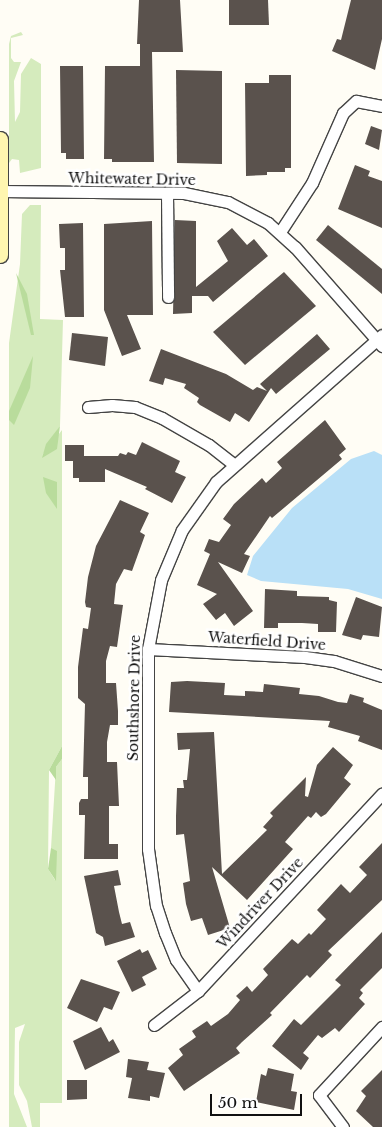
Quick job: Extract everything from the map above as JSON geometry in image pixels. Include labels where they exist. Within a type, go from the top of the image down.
[{"type":"main road","points":[[0,140],[0,255]]},
{"type":"street","points":[[280,232],[308,190],[343,114],[356,101],[382,106]]},
{"type":"street","name":"Whitewater Drive","points":[[0,191],[167,192],[208,196],[228,202],[280,232],[380,340]]},
{"type":"street","points":[[167,192],[168,297]]},
{"type":"street","name":"Southshore Drive","points":[[198,991],[176,960],[165,933],[150,878],[148,849],[148,649],[153,609],[169,557],[198,505],[233,464],[380,340]]},
{"type":"street","points":[[88,407],[135,407],[153,414],[184,429],[233,464]]},
{"type":"street","name":"Waterfield Drive","points":[[148,649],[305,657],[344,664],[382,676]]},
{"type":"street","name":"Windriver Drive","points":[[154,1025],[198,991],[382,794]]},
{"type":"street","points":[[343,1127],[319,1095],[382,1027]]},
{"type":"green space","points":[[21,32],[23,35],[11,38],[11,58],[14,62],[21,62],[14,81],[15,122],[20,112],[21,74],[31,58],[41,64],[41,168],[20,173],[19,160],[12,159],[9,163],[9,44],[11,36]]},
{"type":"green space","points":[[30,205],[41,205],[40,319],[63,320],[60,426],[42,456],[62,430],[62,746],[49,770],[48,869],[55,880],[51,848],[56,767],[62,759],[62,1103],[40,1103],[40,1127],[32,1127],[27,1101],[19,1085],[19,1042],[25,1024],[15,1028],[14,1094],[27,1127],[9,1127],[9,343],[20,264],[22,214]]},
{"type":"green space","points":[[16,273],[27,294],[34,335],[31,335]]},
{"type":"green space","points":[[33,356],[30,388],[14,425],[9,420],[9,411]]},
{"type":"green space","points":[[60,426],[57,449],[42,458],[46,444]]},
{"type":"green space","points":[[43,477],[57,482],[57,509],[46,493]]},
{"type":"green space","points":[[62,746],[62,759],[56,767],[56,780],[49,770]]},
{"type":"green space","points":[[51,848],[57,851],[56,881],[48,869]]},
{"type":"water","points":[[374,451],[382,455],[382,599],[348,589],[261,581],[247,575],[253,556],[292,508],[351,459]]},
{"type":"building","points":[[139,0],[180,0],[183,52],[152,52],[154,162],[112,162],[112,159],[104,159],[105,66],[140,66],[140,44],[137,44]]},
{"type":"building","points":[[229,0],[268,0],[269,25],[229,25]]},
{"type":"building","points":[[351,0],[382,0],[382,39],[375,70],[332,51],[337,39],[341,40]]},
{"type":"building","points":[[60,66],[83,66],[84,159],[66,159],[66,153],[61,153]]},
{"type":"building","points":[[176,70],[222,71],[222,164],[177,163]]},
{"type":"building","points":[[269,75],[291,75],[291,168],[285,168],[285,172],[267,172],[267,175],[246,176],[245,83],[269,83]]},
{"type":"building","points":[[371,126],[382,130],[379,150],[365,144]]},
{"type":"building","points":[[355,165],[370,171],[368,176],[382,181],[382,228],[338,209]]},
{"type":"building","points":[[175,220],[196,221],[196,287],[228,261],[217,241],[232,228],[247,245],[254,239],[268,256],[213,302],[208,296],[192,296],[192,313],[173,314]]},
{"type":"building","points":[[152,221],[153,315],[127,315],[141,349],[122,356],[104,310],[104,224]]},
{"type":"building","points":[[83,223],[84,317],[65,317],[60,270],[65,270],[65,248],[60,248],[59,224]]},
{"type":"building","points":[[328,225],[382,269],[382,294],[316,240]]},
{"type":"building","points":[[284,272],[316,306],[245,365],[213,332]]},
{"type":"building","points":[[72,333],[108,337],[105,366],[69,360]]},
{"type":"building","points":[[317,334],[330,349],[276,394],[271,388],[249,422],[235,413],[230,422],[200,405],[197,402],[199,398],[184,388],[186,384],[165,378],[163,385],[149,381],[161,349],[226,374],[253,390],[257,387],[267,391],[260,384]]},
{"type":"building","points":[[325,420],[346,449],[339,455],[342,459],[272,518],[270,516],[244,554],[250,556],[242,573],[218,562],[253,611],[234,626],[225,613],[216,620],[203,604],[217,594],[197,585],[210,554],[204,551],[209,539],[219,542],[231,525],[223,519],[234,504],[262,478],[266,483],[282,468],[277,462]]},
{"type":"building","points":[[142,442],[180,461],[175,472],[186,477],[172,503],[145,489],[147,487],[105,469],[105,482],[79,482],[79,478],[73,478],[73,461],[65,461],[65,445],[84,445],[84,456],[118,456],[120,453],[126,455],[128,452],[136,455]]},
{"type":"building","points":[[120,500],[149,513],[140,532],[145,535],[132,571],[124,569],[116,584],[114,604],[123,605],[117,647],[110,646],[106,661],[106,683],[116,683],[118,711],[118,725],[110,725],[107,742],[107,762],[117,762],[119,806],[109,806],[109,844],[118,844],[118,859],[84,859],[85,815],[79,815],[79,803],[81,799],[88,799],[88,777],[83,777],[85,704],[78,698],[78,667],[83,628],[88,629],[91,608],[86,607],[85,602],[88,577],[96,546]]},
{"type":"building","points":[[265,589],[297,591],[297,596],[329,597],[329,600],[337,602],[336,632],[318,632],[318,624],[302,623],[278,623],[278,628],[264,628]]},
{"type":"building","points":[[356,597],[382,607],[379,637],[363,635],[361,640],[342,635]]},
{"type":"building","points":[[171,682],[225,683],[224,695],[245,696],[245,691],[263,692],[264,684],[300,688],[299,694],[319,696],[338,702],[347,703],[350,694],[364,698],[363,702],[382,710],[382,750],[358,741],[360,736],[328,727],[330,721],[169,712]]},
{"type":"building","points":[[214,732],[222,874],[267,830],[263,827],[273,816],[270,813],[306,777],[305,796],[308,797],[317,765],[333,747],[353,765],[344,778],[351,784],[326,814],[321,817],[316,812],[311,818],[308,816],[285,842],[293,849],[247,900],[212,867],[230,928],[208,935],[202,918],[191,921],[186,904],[183,883],[190,881],[184,834],[176,835],[176,816],[177,788],[184,788],[183,780],[187,780],[190,749],[178,750],[177,733]]},
{"type":"building","points":[[382,843],[382,900],[328,951],[332,955],[310,978],[307,975],[270,1013],[272,1015],[236,1048],[240,1053],[184,1091],[168,1068],[183,1055],[179,1049],[196,1037],[192,1031],[207,1021],[211,1026],[228,1014],[240,1000],[236,996],[247,986],[252,992],[268,975],[263,969],[292,939],[298,944],[309,933],[311,935],[326,919],[317,910],[341,884],[350,893],[367,875],[359,867]]},
{"type":"building","points":[[118,870],[121,885],[114,886],[122,924],[130,922],[135,937],[105,946],[103,937],[96,933],[84,876]]},
{"type":"building","points":[[382,932],[382,968],[360,990],[363,993],[359,998],[365,1004],[339,1032],[335,1028],[322,1038],[318,1035],[303,1053],[309,1058],[301,1070],[272,1046],[294,1019],[301,1025],[341,985],[335,980]]},
{"type":"building","points":[[140,949],[142,953],[148,950],[157,969],[142,977],[146,985],[132,992],[117,961]]},
{"type":"building","points":[[81,979],[120,992],[112,1010],[104,1007],[97,1022],[67,1008]]},
{"type":"building","points":[[101,1027],[109,1042],[113,1039],[120,1052],[85,1070],[73,1041]]},
{"type":"building","points":[[128,1059],[149,1062],[147,1070],[165,1073],[159,1098],[150,1096],[150,1101],[128,1098],[132,1078],[126,1077]]},
{"type":"building","points":[[268,1068],[294,1074],[291,1091],[297,1092],[294,1110],[256,1102],[261,1074],[266,1076]]},
{"type":"building","points":[[382,1070],[382,1127],[373,1127],[356,1111],[366,1096],[361,1091]]},
{"type":"building","points":[[67,1080],[87,1080],[87,1099],[67,1100]]}]
